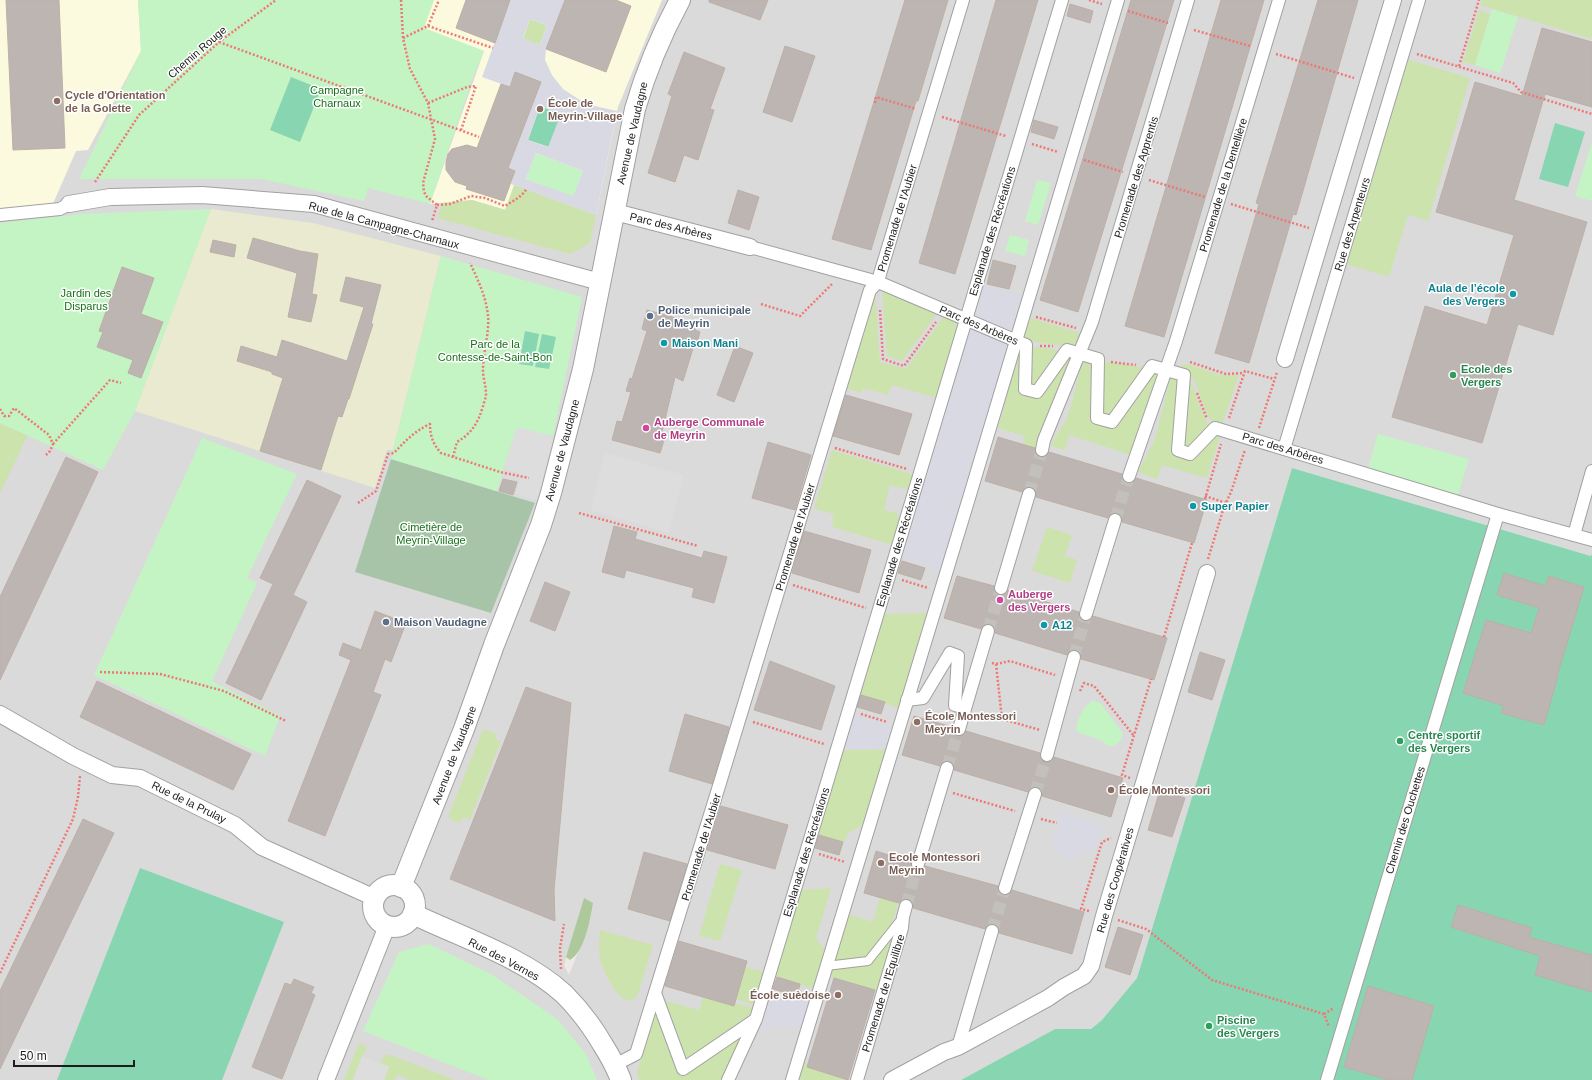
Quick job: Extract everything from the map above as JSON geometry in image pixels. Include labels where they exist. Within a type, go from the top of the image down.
[{"type":"street","name":"Avenue de Vaudagne","points":[[401,887],[462,736],[494,645],[543,519],[577,392],[615,212],[630,132],[643,81],[654,54],[680,0]]},
{"type":"street","name":"Promenade de l'Aubier","points":[[618,1073],[636,1054],[698,858],[739,718],[870,290],[878,282],[963,0]]},
{"type":"street","name":"Esplanade des Récréations","points":[[728,1080],[756,1019],[1062,0]]},
{"type":"street","points":[[792,1080],[906,700],[1021,343],[1024,313],[1118,0]]},
{"type":"street","name":"Promenade des Apprentis","points":[[1079,353],[1092,322],[1188,0]]},
{"type":"street","name":"Promenade de la Dentellière","points":[[1129,476],[1176,341],[1279,0]]},
{"type":"street","points":[[1285,359],[1393,0]]},
{"type":"street","name":"Rue des Arpenteurs","points":[[1284,448],[1419,0]]},
{"type":"street","name":"Rue de la Campagne-Charnaux","points":[[69,204],[110,197],[202,195],[314,204],[600,282]]},
{"type":"street","points":[[0,215],[60,210],[69,204]]},
{"type":"street","name":"Parc des Arbères","points":[[615,212],[878,282],[966,319],[1021,343],[1025,389],[1037,392],[1067,350]]},
{"type":"street","points":[[1067,350],[1098,359],[1097,418],[1112,422],[1152,366],[1184,376],[1178,450],[1190,454],[1220,429]]},
{"type":"street","points":[[1042,450],[1044,440],[1079,353]]},
{"type":"street","name":"Parc des Arbères","points":[[1220,429],[1498,514],[1592,540]]},
{"type":"street","points":[[1574,535],[1592,471]]},
{"type":"street","points":[[1001,588],[1028,494]]},
{"type":"street","name":"Chemin des Ouchettes","points":[[1327,1080],[1498,514]]},
{"type":"street","points":[[1086,614],[1115,520]]},
{"type":"street","name":"Rue des Coopératives","points":[[892,1080],[944,1052],[958,1047],[1048,998],[1084,976],[1091,966],[1104,916],[1207,573]]},
{"type":"street","points":[[959,729],[988,631]]},
{"type":"street","points":[[906,700],[923,698],[950,653],[958,656],[955,705],[965,708]]},
{"type":"street","points":[[1047,755],[1074,657]]},
{"type":"street","name":"Rue de la Prulay","points":[[0,714],[73,756],[112,775],[140,778],[235,825],[262,847],[375,898]]},
{"type":"street","points":[[918,864],[947,768]]},
{"type":"street","points":[[1005,888],[1035,794]]},
{"type":"street","points":[[389,886],[401,887],[406,889],[412,896],[415,905],[413,914],[411,919],[402,925],[397,927],[387,926],[375,915],[375,898],[383,889],[389,886]]},
{"type":"street","name":"Promenade de l'Equilibre","points":[[857,1080],[902,928],[905,911]]},
{"type":"street","name":"Rue des Vernes","points":[[413,914],[497,953],[550,983],[580,1011],[598,1036],[618,1073]]},
{"type":"street","points":[[326,1080],[387,926]]},
{"type":"street","points":[[958,1047],[992,931]]},
{"type":"street","points":[[655,993],[683,1069],[756,1019]]},
{"type":"lane","points":[[826,966],[868,961],[905,911]]},
{"type":"path","name":"Chemin Rouge","points":[[94,182],[139,115],[219,42],[276,0]]},
{"type":"path","points":[[401,0],[403,38],[410,69],[428,103],[435,139],[423,183],[424,192],[427,198],[437,205],[450,204],[471,196],[485,198],[505,206],[524,193],[527,188]]},
{"type":"path","points":[[403,38],[428,26],[439,0]]},
{"type":"path","points":[[1459,66],[1479,0]]},
{"type":"path","points":[[1133,13],[1161,21]]},
{"type":"path","points":[[428,26],[493,48]]},
{"type":"path","points":[[1180,26],[1368,82]]},
{"type":"path","points":[[219,42],[479,137]]},
{"type":"path","points":[[1405,50],[1512,83],[1521,92],[1592,114]]},
{"type":"path","points":[[428,103],[467,87],[476,86],[461,130]]},
{"type":"path","points":[[875,103],[876,97],[1071,156]]},
{"type":"path","points":[[1089,162],[1115,169]]},
{"type":"path","points":[[432,222],[437,205]]},
{"type":"path","points":[[453,457],[457,442],[466,437],[473,430],[480,416],[486,396],[483,371],[488,326],[478,280],[469,261]]},
{"type":"path","points":[[761,304],[800,316],[844,272]]},
{"type":"path","points":[[878,282],[883,359],[904,366],[945,310]]},
{"type":"path","points":[[1024,313],[1088,332]]},
{"type":"path","points":[[1021,343],[1052,346],[1067,350]]},
{"type":"path","points":[[1098,359],[1122,364],[1152,366]]},
{"type":"path","points":[[1207,573],[1209,554],[1226,503],[1232,492],[1246,447],[1258,431],[1274,379],[1285,359]]},
{"type":"path","points":[[1165,370],[1179,362],[1188,361],[1226,374],[1244,373],[1245,371],[1274,379]]},
{"type":"path","points":[[1244,373],[1220,429],[1205,498],[1250,511]]},
{"type":"path","points":[[1184,376],[1191,378],[1194,382],[1205,415],[1209,422],[1220,429]]},
{"type":"path","points":[[46,454],[50,451],[53,444],[110,380],[121,383]]},
{"type":"path","points":[[0,409],[4,416],[9,416],[14,408],[49,435],[53,444]]},
{"type":"path","points":[[358,503],[376,491],[388,454],[394,453],[407,438],[421,428],[430,424],[430,434],[435,446],[441,453],[500,472],[529,478]]},
{"type":"path","points":[[832,447],[920,473]]},
{"type":"path","points":[[579,512],[698,546]]},
{"type":"path","points":[[1164,637],[1192,543]]},
{"type":"path","points":[[889,576],[940,591]]},
{"type":"path","points":[[781,581],[878,612]]},
{"type":"path","points":[[990,663],[996,664],[1010,661],[1068,678]]},
{"type":"path","points":[[996,664],[1002,719],[1053,734]]},
{"type":"path","points":[[100,672],[160,674],[224,691],[286,721]]},
{"type":"path","points":[[1144,783],[1122,775],[1151,679]]},
{"type":"path","points":[[1078,696],[1084,683],[1094,686],[1134,736]]},
{"type":"path","points":[[848,711],[899,726]]},
{"type":"path","points":[[739,718],[837,748]]},
{"type":"path","points":[[0,973],[73,819],[78,797],[80,771]]},
{"type":"path","points":[[941,789],[1028,815]]},
{"type":"path","points":[[1098,841],[1102,842],[1130,831]]},
{"type":"path","points":[[1102,842],[1081,909],[1146,929],[1212,980],[1324,1014],[1337,1046]]},
{"type":"path","points":[[807,850],[857,865]]},
{"type":"path","points":[[561,970],[560,948],[564,924]]},
{"type":"shaded area","points":[[0,0],[1592,0],[1592,556],[1292,468],[1137,978],[1102,1020],[1091,1029],[1055,1029],[961,1080],[0,1080]],"holes":[[[392,459],[497,491],[535,504],[531,513]],[[584,898],[588,927],[569,975],[564,965]]]},
{"type":"shaded area","name":"Cycle d'Orientation de la Golette","points":[[0,0],[138,0],[141,51],[88,150],[76,151],[52,206],[0,208]]},
{"type":"shaded area","name":"École de Meyrin-Village","points":[[434,0],[662,0],[618,107],[596,215],[515,185],[506,210],[472,200],[430,204],[484,51],[423,28]]},
{"type":"shaded area","points":[[510,0],[565,0],[546,49],[545,60],[552,75],[563,89],[586,104],[617,111],[596,215],[511,184],[515,171],[508,168],[540,82],[515,72],[510,87],[482,77]],"holes":[[[530,19],[547,25],[540,45],[523,38]],[[540,106],[561,114],[548,147],[528,140]],[[536,153],[583,171],[573,196],[526,179]]]},
{"type":"shaded area","points":[[981,284],[1023,296],[1012,334],[972,316]]},
{"type":"shaded area","points":[[969,326],[1010,343],[942,571],[900,558]]},
{"type":"shaded area","points":[[517,427],[553,436],[537,501],[516,493],[521,474],[503,469]]},
{"type":"shaded area","points":[[605,453],[684,475],[669,533],[591,510]]},
{"type":"shaded area","points":[[851,714],[894,727],[888,749],[841,750]]},
{"type":"shaded area","points":[[1061,812],[1103,826],[1096,848],[1066,861],[1051,844]]},
{"type":"shaded area","points":[[770,991],[811,1003],[804,1026],[757,1028]]},
{"type":"shaded area","points":[[362,1056],[389,1067],[384,1080],[353,1080]]},
{"type":"green space","name":"Campagne Charnaux","points":[[138,0],[434,0],[424,28],[484,51],[472,80],[430,204],[368,188],[364,201],[262,179],[79,179],[141,51]]},
{"type":"green space","points":[[1482,0],[1592,0],[1592,39],[1480,5]]},
{"type":"green space","points":[[1492,9],[1518,17],[1500,73],[1475,65]]},
{"type":"green space","points":[[1479,10],[1490,14],[1475,65],[1463,62]]},
{"type":"green space","points":[[530,19],[547,25],[540,45],[523,39]]},
{"type":"green space","points":[[1406,59],[1470,78],[1428,221],[1408,215],[1389,277],[1345,264]]},
{"type":"green space","points":[[291,77],[321,89],[300,142],[270,130]]},
{"type":"green space","points":[[540,106],[561,114],[549,147],[528,140]]},
{"type":"green space","points":[[1555,123],[1585,132],[1568,187],[1539,179]]},
{"type":"green space","points":[[1592,142],[1592,201],[1575,196]]},
{"type":"green space","points":[[536,153],[583,171],[573,197],[526,179]]},
{"type":"green space","points":[[1037,180],[1051,183],[1038,225],[1025,221]]},
{"type":"green space","points":[[514,185],[596,215],[590,243],[570,254],[437,218],[443,203],[472,200],[505,210]]},
{"type":"green space","points":[[211,209],[313,223],[441,256],[393,450],[387,450],[375,488],[135,411]]},
{"type":"green space","name":"Jardin des Disparus","points":[[211,209],[135,411],[103,470],[0,423],[0,223],[82,214]]},
{"type":"green space","points":[[1010,235],[1029,240],[1025,256],[1005,251]]},
{"type":"green space","name":"Parc de la Contesse-de-Saint-Bon","points":[[441,256],[582,297],[553,436],[517,428],[497,491],[391,459]]},
{"type":"green space","points":[[882,288],[938,312],[902,361],[887,356]]},
{"type":"green space","points":[[875,291],[880,362],[906,369],[945,315],[961,321],[938,396],[933,397],[892,385],[888,395],[863,388],[862,393],[843,387]]},
{"type":"green space","points":[[1027,317],[1083,334],[1077,349],[1035,342],[1021,338]]},
{"type":"green space","points":[[525,331],[539,334],[533,366],[519,364]]},
{"type":"green space","points":[[542,334],[556,337],[549,369],[535,367]]},
{"type":"green space","points":[[1018,346],[1023,348],[1020,390],[1038,396],[1067,354],[1074,356],[1038,448],[1023,444],[1025,436],[998,428],[1005,404],[1001,403]]},
{"type":"green space","points":[[1030,347],[1049,348],[1060,351],[1035,387],[1028,385]]},
{"type":"green space","points":[[1083,358],[1095,361],[1093,420],[1114,427],[1154,370],[1160,373],[1131,455],[1069,435],[1065,450],[1050,446],[1066,420]]},
{"type":"green space","points":[[1102,361],[1147,368],[1111,417],[1101,414]]},
{"type":"green space","points":[[1188,364],[1220,375],[1239,375],[1222,425],[1214,423],[1207,415],[1195,382],[1189,374],[1178,370],[1182,365]]},
{"type":"green space","points":[[1171,376],[1180,378],[1173,452],[1191,457],[1216,432],[1221,433],[1207,478],[1162,465],[1157,479],[1138,472],[1155,439]]},
{"type":"green space","points":[[1189,379],[1210,428],[1189,449],[1182,447]]},
{"type":"green space","points":[[0,423],[28,435],[0,493]]},
{"type":"green space","points":[[1378,434],[1469,459],[1458,495],[1368,469]]},
{"type":"green space","points":[[202,438],[297,474],[247,578],[257,583],[212,681],[280,716],[265,756],[94,675]]},
{"type":"green space","points":[[832,450],[915,475],[912,484],[906,489],[890,485],[884,510],[897,513],[900,522],[893,545],[832,527],[834,514],[814,509]]},
{"type":"green space","name":"Cimetière de Meyrin-Village","points":[[391,459],[535,503],[491,613],[355,572]]},
{"type":"green space","name":"Centre sportif des Vergers","points":[[1292,468],[1591,556],[1592,554],[1592,1080],[961,1080],[1055,1029],[1091,1029],[1102,1020],[1137,978]]},
{"type":"green space","points":[[1047,527],[1072,535],[1065,556],[1077,560],[1070,583],[1032,571]]},
{"type":"green space","points":[[929,613],[899,708],[857,695],[882,614]]},
{"type":"green space","points":[[1092,701],[1098,702],[1102,705],[1123,734],[1120,741],[1114,746],[1108,746],[1100,740],[1077,732],[1076,728],[1078,719]]},
{"type":"green space","points":[[483,729],[497,734],[495,739],[501,741],[470,820],[463,817],[459,823],[448,817]]},
{"type":"green space","points":[[888,749],[865,824],[848,833],[845,842],[815,834],[841,750]]},
{"type":"green space","points":[[720,864],[742,870],[720,941],[699,936]]},
{"type":"green space","points":[[140,868],[284,922],[222,1080],[57,1080]]},
{"type":"green space","points":[[831,888],[816,938],[826,951],[815,989],[773,976],[799,890]]},
{"type":"green space","points":[[584,898],[593,903],[590,918],[580,950],[570,960],[566,957]]},
{"type":"green space","points":[[880,898],[899,903],[891,926],[898,929],[880,992],[828,976],[847,914],[873,922]]},
{"type":"green space","points":[[600,930],[653,945],[638,994],[632,1000],[627,1000],[621,997],[605,973],[599,956]]},
{"type":"green space","points":[[429,944],[491,974],[557,1019],[586,1054],[597,1080],[489,1080],[363,1031],[399,952]]},
{"type":"green space","points":[[745,967],[765,972],[755,1005],[735,999]]},
{"type":"green space","points":[[703,997],[733,1006],[734,1003],[754,1008],[724,1080],[639,1080],[637,1073],[656,1002],[662,1000],[699,1010]]},
{"type":"green space","points":[[360,1043],[367,1047],[366,1052],[362,1056],[353,1080],[344,1080],[358,1045]]},
{"type":"green space","points":[[385,1055],[391,1055],[455,1080],[410,1080],[397,1075],[395,1080],[384,1080],[389,1067],[380,1063]]},
{"type":"green space","points":[[802,1061],[808,1063],[807,1067],[848,1080],[797,1080]]},
{"type":"building","points":[[6,0],[59,0],[65,148],[13,150]]},
{"type":"building","points":[[466,0],[510,0],[495,43],[456,28]]},
{"type":"building","points":[[565,0],[616,0],[631,6],[606,72],[546,49]]},
{"type":"building","points":[[709,0],[768,0],[760,20],[709,2]]},
{"type":"building","points":[[905,0],[948,0],[871,250],[832,239]]},
{"type":"building","points":[[996,0],[1038,0],[955,274],[919,263]]},
{"type":"building","points":[[1131,0],[1174,0],[1078,312],[1040,300]]},
{"type":"building","points":[[1221,0],[1264,0],[1164,337],[1125,326]]},
{"type":"building","points":[[1318,0],[1358,0],[1296,215],[1293,214],[1249,363],[1215,353],[1259,204],[1256,203]]},
{"type":"building","points":[[1070,4],[1093,11],[1090,23],[1067,16]]},
{"type":"building","points":[[1542,28],[1592,42],[1592,107],[1545,94],[1514,200],[1587,222],[1553,335],[1518,324],[1482,443],[1392,417],[1425,306],[1487,325],[1514,235],[1436,212],[1475,82],[1522,96]]},
{"type":"building","points":[[785,46],[815,56],[792,122],[763,112]]},
{"type":"building","points":[[684,52],[725,68],[710,109],[714,110],[698,160],[684,155],[675,182],[648,173],[672,96],[668,94]]},
{"type":"building","points":[[515,72],[541,82],[508,168],[515,171],[504,201],[466,189],[467,186],[455,182],[446,170],[446,162],[448,154],[452,149],[467,145],[477,148],[501,84],[510,87]]},
{"type":"building","points":[[1034,120],[1058,127],[1054,139],[1031,132]]},
{"type":"building","points":[[738,190],[759,197],[749,230],[728,223]]},
{"type":"building","points":[[253,238],[300,251],[318,254],[312,294],[317,295],[311,322],[288,317],[297,273],[247,258]]},
{"type":"building","points":[[213,240],[236,245],[234,257],[210,252]]},
{"type":"building","points":[[993,260],[1016,266],[1009,289],[987,284]]},
{"type":"building","points":[[122,267],[154,278],[141,314],[163,322],[141,378],[128,373],[133,360],[97,347],[103,332],[99,331]]},
{"type":"building","points":[[346,277],[381,285],[371,324],[373,324],[349,399],[342,417],[338,416],[321,470],[260,451],[283,378],[272,374],[272,372],[237,361],[241,346],[277,357],[282,340],[347,361],[364,307],[340,301]]},
{"type":"building","points":[[647,310],[697,324],[695,330],[700,332],[696,346],[694,345],[683,381],[675,377],[662,432],[666,434],[660,453],[612,440],[617,421],[622,422],[631,392],[626,391],[630,378],[632,379],[647,331],[642,329]]},
{"type":"building","points":[[735,346],[753,353],[734,402],[717,395]]},
{"type":"building","points":[[846,395],[912,414],[899,455],[833,436]]},
{"type":"building","points":[[998,437],[1035,448],[1035,453],[1040,457],[1045,457],[1049,452],[1122,474],[1123,481],[1127,483],[1134,482],[1136,478],[1207,500],[1194,543],[1122,522],[1121,515],[1117,513],[1110,514],[1108,518],[1036,497],[1036,492],[1032,487],[1024,488],[1022,492],[985,481]]},
{"type":"building","points":[[768,442],[811,455],[795,510],[752,498]]},
{"type":"building","points":[[66,457],[98,472],[0,680],[0,597]]},
{"type":"building","points":[[503,479],[517,482],[513,495],[499,491]]},
{"type":"building","points":[[307,480],[341,496],[293,595],[307,602],[261,700],[226,683],[273,584],[260,578]]},
{"type":"building","points":[[614,526],[637,532],[635,539],[702,558],[704,551],[727,557],[714,603],[692,597],[694,588],[626,570],[624,578],[602,572]]},
{"type":"building","points":[[804,531],[871,550],[859,593],[792,573]]},
{"type":"building","points":[[902,561],[925,568],[921,580],[898,573]]},
{"type":"building","points":[[1504,573],[1545,586],[1549,576],[1584,587],[1544,725],[1501,713],[1504,706],[1463,693],[1486,620],[1531,633],[1539,608],[1497,595]]},
{"type":"building","name":"A12","points":[[957,576],[994,586],[994,590],[998,595],[1003,595],[1008,590],[1079,612],[1080,619],[1084,621],[1091,620],[1093,616],[1167,638],[1154,680],[1081,659],[1081,655],[1076,650],[1072,650],[1067,655],[995,633],[995,629],[990,624],[986,624],[981,629],[944,618]]},
{"type":"building","points":[[545,582],[570,592],[555,631],[530,621]]},
{"type":"building","points":[[375,611],[406,623],[391,662],[385,659],[373,692],[381,695],[325,836],[288,821],[351,660],[339,655],[343,643],[361,650]]},
{"type":"building","points":[[1200,652],[1225,660],[1212,700],[1188,692]]},
{"type":"building","points":[[770,661],[835,686],[821,730],[754,710]]},
{"type":"building","points":[[97,681],[251,754],[233,790],[80,717]]},
{"type":"building","points":[[526,687],[571,703],[554,890],[555,921],[450,879]]},
{"type":"building","points":[[861,695],[885,702],[881,714],[857,707]]},
{"type":"building","points":[[685,714],[729,727],[712,784],[669,771]]},
{"type":"building","points":[[914,716],[952,727],[952,731],[957,736],[961,736],[966,731],[1040,753],[1040,757],[1045,762],[1049,762],[1054,757],[1123,778],[1111,817],[1042,796],[1041,789],[1037,787],[1030,788],[1028,792],[954,770],[954,766],[950,761],[945,761],[940,766],[902,755]]},
{"type":"building","points":[[1160,790],[1185,798],[1172,837],[1148,830]]},
{"type":"building","points":[[721,806],[788,825],[775,869],[707,850]]},
{"type":"building","points":[[83,819],[114,833],[0,1069],[0,991]]},
{"type":"building","points":[[819,835],[843,842],[839,855],[815,848]]},
{"type":"building","points":[[876,851],[911,862],[912,869],[916,871],[923,870],[925,866],[998,886],[999,893],[1003,895],[1010,894],[1012,890],[1084,912],[1072,954],[999,933],[998,926],[994,924],[987,925],[985,929],[913,908],[913,904],[908,899],[904,899],[899,903],[864,893]]},
{"type":"building","points":[[644,852],[687,864],[670,921],[628,909]]},
{"type":"building","points":[[1458,905],[1532,928],[1529,937],[1592,955],[1592,992],[1535,975],[1540,956],[1451,927]]},
{"type":"building","points":[[1118,927],[1143,935],[1130,975],[1105,967]]},
{"type":"building","points":[[679,941],[747,961],[734,1006],[665,986]]},
{"type":"building","points":[[777,977],[800,984],[797,996],[773,989]]},
{"type":"building","points":[[834,978],[875,990],[848,1080],[807,1067]]},
{"type":"building","points":[[294,979],[314,987],[311,993],[315,995],[282,1079],[252,1067],[285,983],[291,985]]},
{"type":"building","points":[[1368,986],[1434,1006],[1412,1080],[1388,1080],[1344,1067]]},
{"type":"tunnel","points":[[1029,494],[1042,450]]},
{"type":"tunnel","points":[[1115,520],[1129,476]]},
{"type":"tunnel","points":[[988,631],[1001,588]]},
{"type":"tunnel","points":[[1074,657],[1086,614]]},
{"type":"tunnel","points":[[947,768],[959,729]]},
{"type":"tunnel","points":[[1035,794],[1047,755]]},
{"type":"tunnel","points":[[906,906],[918,864]]},
{"type":"tunnel","points":[[992,931],[1005,888]]},
{"type":"place","name":"Cycle d'Orientation de la Golette","points":[[57,101]]},
{"type":"place","name":"École de Meyrin-Village","points":[[540,109]]},
{"type":"place","name":"Aula de l’école des Vergers","points":[[1513,294]]},
{"type":"place","name":"Police municipale de Meyrin","points":[[650,316]]},
{"type":"place","name":"Maison Mani","points":[[664,343]]},
{"type":"place","name":"Ecole des Vergers","points":[[1453,375]]},
{"type":"place","name":"Auberge Communale de Meyrin","points":[[646,428]]},
{"type":"place","name":"Super Papier","points":[[1193,506]]},
{"type":"place","name":"Auberge des Vergers","points":[[1000,600]]},
{"type":"place","name":"Maison Vaudagne","points":[[386,622]]},
{"type":"place","name":"A12","points":[[1044,625]]},
{"type":"place","name":"École Montessori Meyrin","points":[[917,722]]},
{"type":"place","name":"Centre sportif des Vergers","points":[[1400,741]]},
{"type":"place","name":"École Montessori","points":[[1111,790]]},
{"type":"place","name":"Ecole Montessori Meyrin","points":[[881,863]]},
{"type":"place","name":"École suèdoise","points":[[838,995]]},
{"type":"place","name":"Piscine des Vergers","points":[[1209,1026]]}]
